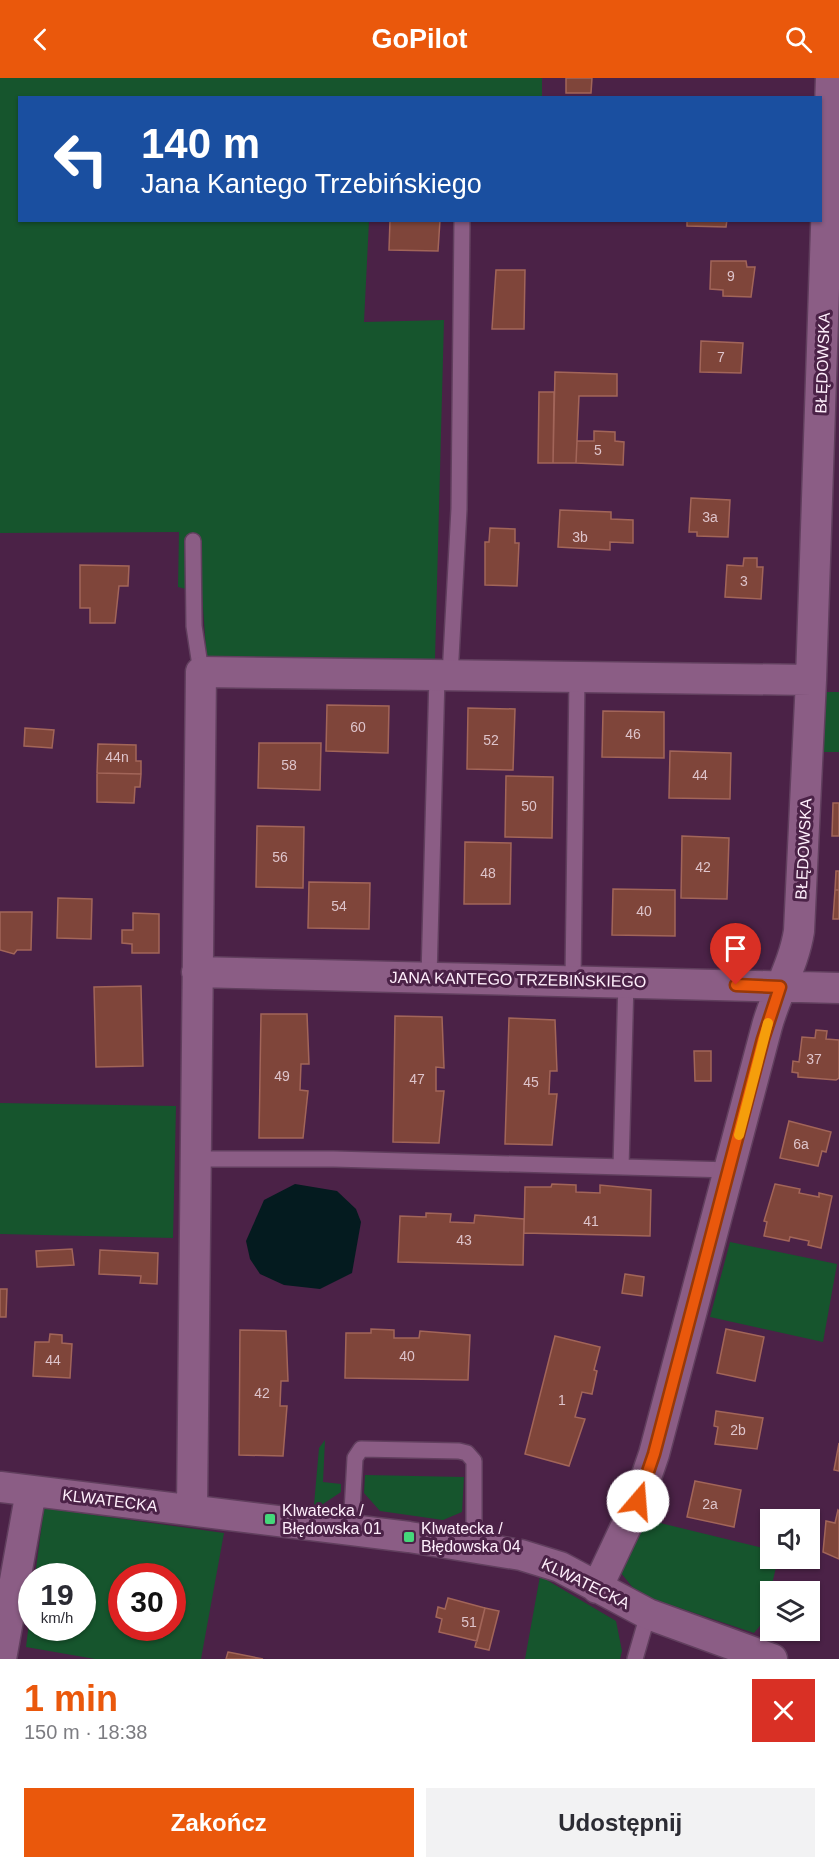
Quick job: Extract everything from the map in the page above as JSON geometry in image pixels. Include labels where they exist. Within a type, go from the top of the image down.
[{"type":"street","name":"BŁĘDOWSKA","points":[[597,1588],[638,1501],[654,1454],[764,1035],[780,987],[796,950],[799,931],[832,260],[831,78]]},
{"type":"street","points":[[192,1510],[201,672],[811,680]]},
{"type":"street","name":"JANA KANTEGO TRZEBIŃSKIEGO","points":[[197,972],[839,987]]},
{"type":"street","name":"KLWATECKA","points":[[0,1487],[351,1530],[539,1559],[648,1614],[772,1659]]},
{"type":"street","points":[[2,1659],[31,1491]]},
{"type":"lane","points":[[429,977],[443,676],[459,509],[462,222]]},
{"type":"lane","points":[[193,541],[194,626],[201,672]]},
{"type":"lane","points":[[573,980],[577,678]]},
{"type":"lane","points":[[621,1167],[626,981]]},
{"type":"lane","points":[[194,1159],[334,1159],[730,1170]]},
{"type":"lane","points":[[351,1530],[355,1458],[361,1449],[459,1451],[467,1453],[474,1461],[474,1548]]},
{"type":"lane","points":[[635,1659],[648,1614]]},
{"type":"green space","points":[[0,78],[542,78],[542,96],[18,96],[18,222],[369,222],[364,322],[444,320],[435,659],[207,664],[202,593],[178,587],[179,532],[0,533]]},
{"type":"green space","points":[[826,692],[839,692],[839,752],[822,752]]},
{"type":"green space","points":[[0,1103],[176,1106],[173,1238],[0,1234]]},
{"type":"green space","points":[[730,1242],[837,1264],[823,1342],[710,1317]]},
{"type":"green space","points":[[325,1440],[323,1482],[341,1484],[341,1492],[320,1506],[314,1505],[319,1448]]},
{"type":"green space","points":[[365,1475],[464,1477],[462,1512],[443,1520],[380,1511],[364,1493]]},
{"type":"green space","points":[[44,1508],[224,1533],[201,1659],[95,1659],[26,1647],[27,1641],[96,1641],[96,1563],[37,1563]]},
{"type":"green space","points":[[652,1521],[760,1547],[760,1569],[776,1569],[773,1581],[760,1581],[760,1626],[754,1633],[638,1594],[621,1573],[639,1522]]},
{"type":"green space","points":[[540,1576],[616,1621],[622,1651],[620,1659],[525,1659]]},
{"type":"shaded area","points":[[295,1184],[337,1191],[356,1209],[361,1222],[352,1273],[320,1289],[284,1285],[260,1274],[250,1259],[246,1241],[264,1200]]},
{"type":"building","points":[[566,78],[592,78],[591,93],[566,93]]},
{"type":"building","points":[[390,222],[440,222],[438,251],[389,250]]},
{"type":"building","points":[[687,222],[727,222],[726,227],[687,226]]},
{"type":"building","points":[[711,261],[746,261],[747,267],[755,267],[751,297],[723,296],[723,290],[710,289]]},
{"type":"building","points":[[496,270],[525,270],[524,329],[492,329]]},
{"type":"building","points":[[701,341],[743,343],[741,373],[700,372]]},
{"type":"building","points":[[555,372],[617,374],[617,396],[579,396],[576,463],[553,463]]},
{"type":"building","points":[[539,392],[554,392],[553,463],[538,463]]},
{"type":"building","points":[[594,431],[615,432],[615,441],[624,442],[623,465],[576,463],[577,441],[594,441]]},
{"type":"building","points":[[691,498],[730,500],[728,537],[697,536],[697,532],[689,532]]},
{"type":"building","points":[[560,510],[611,512],[611,519],[633,520],[633,543],[610,542],[610,550],[558,547]]},
{"type":"building","points":[[490,528],[515,529],[515,543],[519,543],[517,586],[485,585],[485,542],[489,542]]},
{"type":"building","points":[[744,558],[757,558],[757,567],[763,567],[761,599],[725,597],[727,565],[743,566]]},
{"type":"building","points":[[80,565],[129,566],[128,586],[119,586],[115,623],[90,623],[90,608],[80,608]]},
{"type":"building","points":[[327,705],[389,706],[388,753],[326,751]]},
{"type":"building","points":[[468,708],[515,709],[513,770],[467,769]]},
{"type":"building","points":[[603,711],[664,712],[664,758],[602,757]]},
{"type":"building","points":[[25,728],[54,730],[52,748],[24,746]]},
{"type":"building","points":[[259,743],[321,743],[320,790],[258,788]]},
{"type":"building","points":[[98,744],[136,745],[136,761],[141,761],[141,774],[97,773]]},
{"type":"building","points":[[670,751],[731,753],[730,799],[669,798]]},
{"type":"building","points":[[97,773],[141,774],[140,787],[135,787],[134,803],[97,802]]},
{"type":"building","points":[[506,776],[553,777],[552,838],[505,837]]},
{"type":"building","points":[[833,803],[839,803],[839,836],[832,836]]},
{"type":"building","points":[[257,826],[304,827],[303,888],[256,887]]},
{"type":"building","points":[[682,836],[729,838],[727,899],[681,898]]},
{"type":"building","points":[[465,842],[511,843],[510,904],[464,904]]},
{"type":"building","points":[[836,871],[839,871],[839,890],[835,890]]},
{"type":"building","points":[[309,882],[370,883],[369,929],[308,928]]},
{"type":"building","points":[[613,889],[675,890],[675,936],[612,935]]},
{"type":"building","points":[[835,890],[839,890],[839,919],[833,919]]},
{"type":"building","points":[[58,898],[92,899],[91,939],[57,938]]},
{"type":"building","points":[[0,912],[32,912],[31,950],[17,950],[14,954],[0,950]]},
{"type":"building","points":[[133,913],[159,914],[159,953],[132,953],[132,944],[122,943],[122,930],[133,930]]},
{"type":"building","points":[[141,986],[143,1066],[96,1067],[94,987]]},
{"type":"building","points":[[261,1014],[307,1014],[309,1064],[301,1064],[300,1090],[308,1091],[303,1138],[259,1138]]},
{"type":"building","points":[[395,1016],[442,1017],[444,1068],[436,1067],[436,1091],[444,1091],[439,1143],[393,1142]]},
{"type":"building","points":[[509,1018],[555,1020],[557,1071],[550,1071],[549,1094],[557,1094],[552,1145],[505,1144]]},
{"type":"building","points":[[816,1030],[827,1031],[826,1039],[839,1040],[839,1078],[836,1080],[798,1077],[798,1073],[792,1072],[793,1061],[799,1062],[802,1037],[815,1038]]},
{"type":"building","points":[[694,1051],[711,1051],[711,1081],[695,1081]]},
{"type":"building","points":[[789,1121],[831,1132],[826,1152],[822,1151],[818,1166],[780,1158]]},
{"type":"building","points":[[552,1184],[576,1185],[576,1192],[600,1193],[600,1185],[651,1190],[650,1236],[524,1233],[525,1187],[551,1187]]},
{"type":"building","points":[[775,1184],[800,1189],[799,1193],[819,1197],[819,1193],[832,1196],[821,1248],[808,1245],[809,1241],[790,1237],[789,1241],[764,1236],[767,1222],[764,1221]]},
{"type":"building","points":[[426,1213],[451,1214],[450,1222],[474,1223],[475,1215],[524,1219],[523,1265],[398,1262],[400,1216],[426,1217]]},
{"type":"building","points":[[72,1249],[74,1265],[37,1267],[36,1251]]},
{"type":"building","points":[[100,1250],[158,1253],[157,1284],[140,1283],[141,1276],[99,1274]]},
{"type":"building","points":[[625,1274],[644,1277],[642,1296],[622,1293]]},
{"type":"building","points":[[0,1289],[7,1289],[6,1317],[0,1317]]},
{"type":"building","points":[[371,1329],[394,1330],[394,1338],[419,1338],[420,1331],[470,1335],[468,1380],[345,1378],[346,1333],[371,1333]]},
{"type":"building","points":[[726,1329],[764,1337],[755,1381],[717,1373]]},
{"type":"building","points":[[240,1330],[286,1331],[288,1381],[281,1381],[280,1406],[287,1406],[283,1456],[239,1455]]},
{"type":"building","points":[[50,1334],[62,1335],[62,1343],[72,1344],[70,1378],[33,1376],[35,1342],[49,1342]]},
{"type":"building","points":[[555,1336],[600,1347],[594,1370],[597,1371],[592,1394],[582,1392],[575,1417],[585,1419],[569,1466],[525,1454]]},
{"type":"building","points":[[716,1411],[763,1418],[757,1449],[715,1444],[718,1427],[714,1426]]},
{"type":"building","points":[[839,1443],[839,1471],[834,1470]]},
{"type":"building","points":[[695,1481],[741,1490],[734,1527],[687,1517]]},
{"type":"building","points":[[838,1510],[839,1559],[823,1552],[826,1521],[835,1523]]},
{"type":"building","points":[[448,1598],[485,1608],[477,1641],[439,1632],[442,1619],[436,1617],[438,1607],[445,1609]]},
{"type":"building","points":[[485,1608],[499,1611],[489,1650],[475,1647]]},
{"type":"building","points":[[228,1652],[263,1659],[226,1659]]},
{"type":"slow traffic","points":[[739,1135],[768,1023]]},
{"type":"place","name":"Klwatecka / Błędowska 01","points":[[270,1519]]},
{"type":"place","name":"Klwatecka / Błędowska 04","points":[[409,1537]]},
{"type":"route","points":[[638,1501],[654,1454],[763,1039],[773,1002],[780,987],[736,985]]}]
